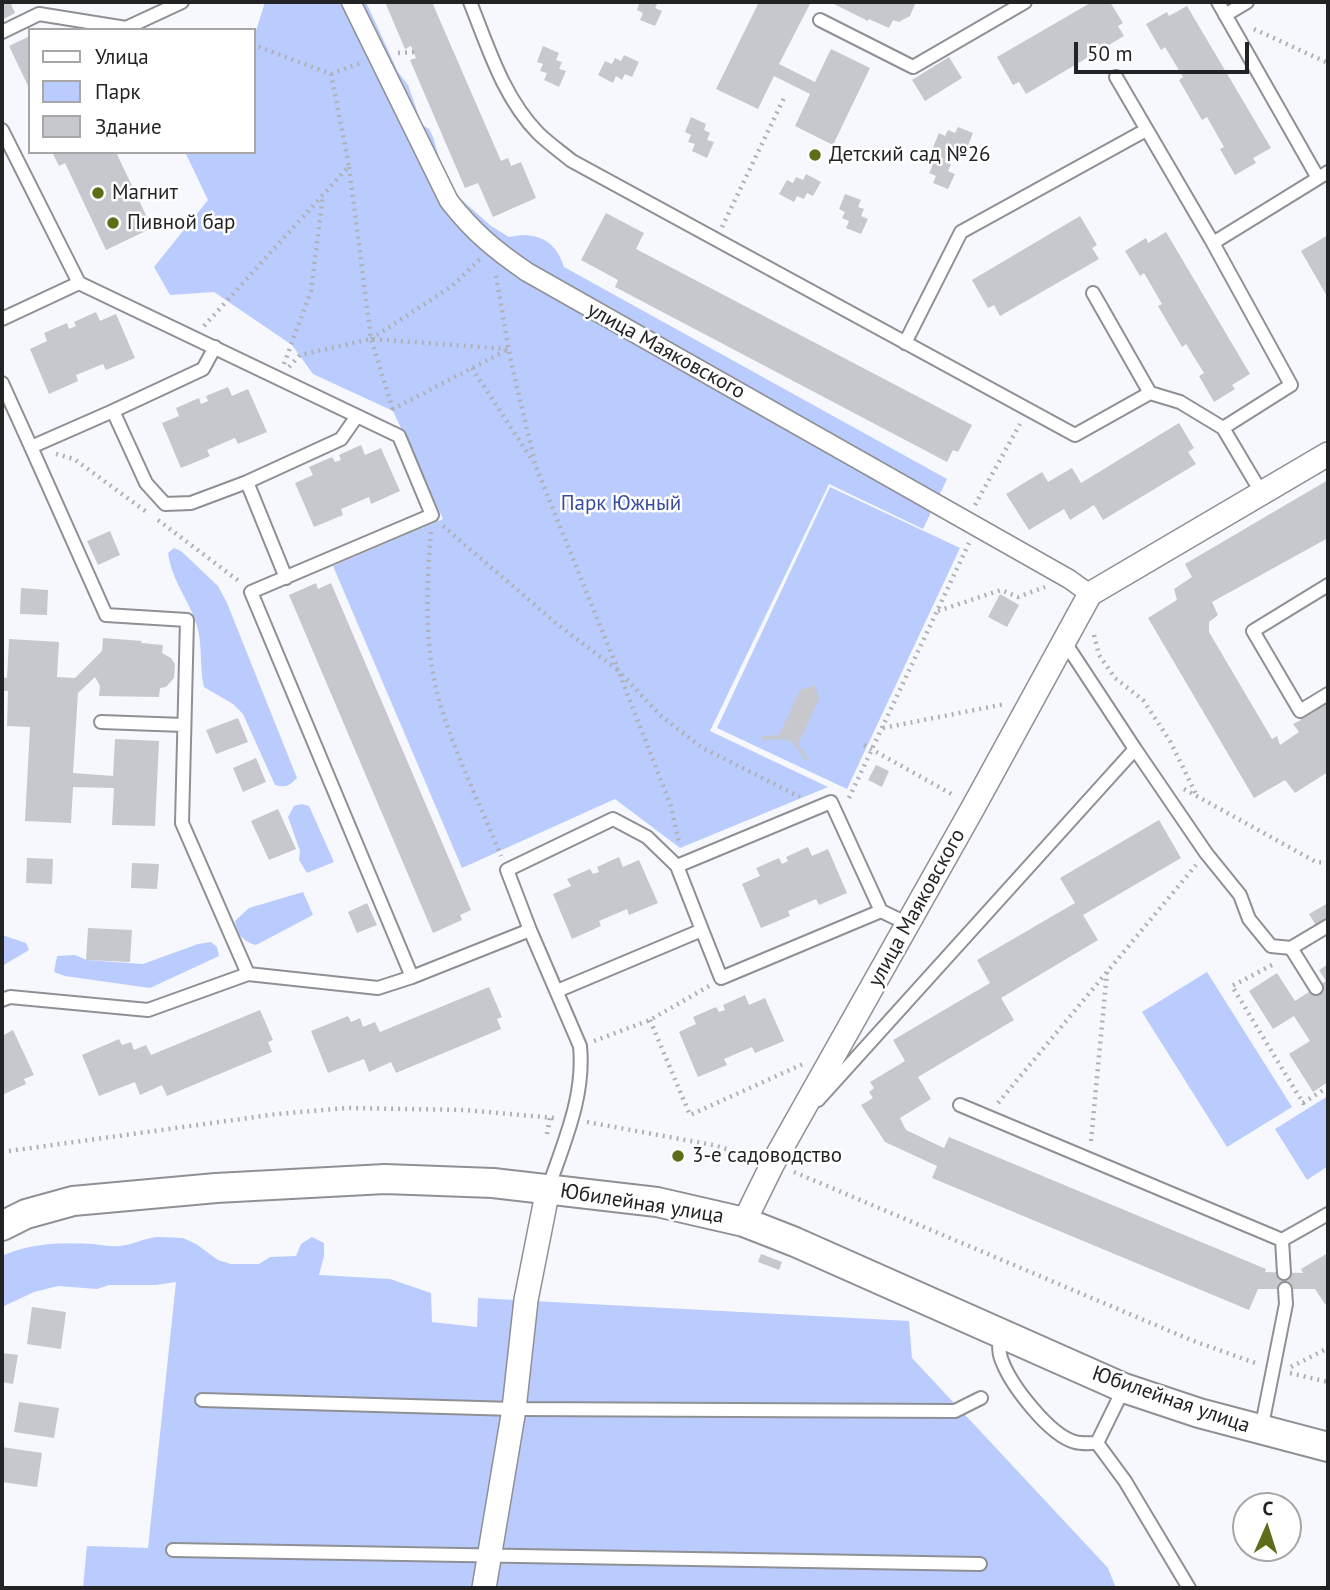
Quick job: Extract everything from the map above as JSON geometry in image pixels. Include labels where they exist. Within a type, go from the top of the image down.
[{"type":"street","name":"улица Маяковского","points":[[351,2],[449,201],[469,227],[491,248],[537,278],[972,523],[1090,594],[795,1125],[744,1222]]},
{"type":"street","points":[[1090,594],[1328,454]]},
{"type":"street","name":"Юбилейная улица","points":[[2,1226],[26,1214],[73,1202],[216,1188],[385,1179],[493,1183],[657,1202],[744,1222],[795,1242],[1124,1388],[1261,1431],[1328,1447]]},
{"type":"street","points":[[484,1588],[514,1409],[526,1300],[548,1189]]},
{"type":"lane","points":[[2,32],[39,15],[126,28],[181,2]]},
{"type":"lane","points":[[470,2],[495,67],[514,103],[538,134],[572,161],[1075,435],[1150,393]]},
{"type":"lane","points":[[821,20],[913,66],[1025,2]]},
{"type":"lane","points":[[1213,243],[1323,175],[1218,2]]},
{"type":"lane","points":[[1225,15],[1247,2]]},
{"type":"lane","points":[[1116,77],[1213,243],[1291,385],[1223,428]]},
{"type":"lane","points":[[2,130],[79,283],[399,436],[432,515],[251,592],[412,977]]},
{"type":"lane","points":[[905,343],[961,232],[1146,130]]},
{"type":"lane","points":[[2,319],[79,283]]},
{"type":"lane","points":[[1093,293],[1150,393],[1180,402],[1223,428],[1261,492]]},
{"type":"lane","points":[[31,447],[203,369],[215,347]]},
{"type":"lane","points":[[2,383],[106,615],[187,620],[182,823],[248,974]]},
{"type":"lane","points":[[113,411],[146,483],[165,504],[191,503],[247,482],[341,439],[357,416]]},
{"type":"lane","points":[[247,482],[286,578]]},
{"type":"lane","points":[[1328,585],[1253,631],[1300,711],[1328,694]]},
{"type":"lane","points":[[1064,641],[1206,853],[1240,895],[1249,919],[1271,946],[1292,950],[1328,926]]},
{"type":"lane","points":[[101,722],[184,725]]},
{"type":"lane","points":[[795,1125],[1135,749]]},
{"type":"lane","points":[[677,866],[831,802],[881,911],[908,924]]},
{"type":"lane","points":[[548,1189],[572,1120],[580,1084],[580,1046],[507,870],[613,819],[647,837],[677,866],[721,978],[881,911]]},
{"type":"lane","points":[[2,1000],[9,997],[148,1010],[248,974],[378,988],[530,930]]},
{"type":"lane","points":[[557,991],[702,930]]},
{"type":"lane","points":[[1292,950],[1316,988]]},
{"type":"lane","points":[[960,1105],[1282,1240]]},
{"type":"lane","points":[[1282,1240],[1328,1214]]},
{"type":"lane","points":[[1282,1240],[1284,1273]]},
{"type":"lane","points":[[1261,1431],[1286,1304],[1285,1289]]},
{"type":"lane","points":[[1000,1333],[1000,1358],[1040,1417],[1073,1442],[1097,1443]]},
{"type":"lane","points":[[1097,1443],[1124,1388]]},
{"type":"lane","points":[[202,1400],[514,1409],[954,1411],[981,1398]]},
{"type":"lane","points":[[1097,1443],[1125,1481],[1189,1588]]},
{"type":"lane","points":[[173,1550],[980,1564]]},
{"type":"path","points":[[1225,15],[1328,63]]},
{"type":"path","points":[[256,46],[331,74],[379,55]]},
{"type":"path","points":[[331,74],[349,166],[371,339],[393,410]]},
{"type":"path","points":[[716,240],[784,98]]},
{"type":"path","points":[[194,337],[349,166]]},
{"type":"path","points":[[278,378],[311,291],[323,195]]},
{"type":"path","points":[[371,339],[452,286],[491,248]]},
{"type":"path","points":[[491,248],[509,349],[536,467],[671,806],[680,848],[677,866]]},
{"type":"path","points":[[278,378],[300,355],[371,339],[509,349]]},
{"type":"path","points":[[357,416],[393,410],[509,349]]},
{"type":"path","points":[[472,368],[536,467]]},
{"type":"path","points":[[839,819],[936,611],[972,523],[1028,411]]},
{"type":"path","points":[[31,447],[74,459],[228,572],[251,592]]},
{"type":"path","points":[[432,515],[455,538],[558,625],[618,670],[660,715],[701,747],[819,807]]},
{"type":"path","points":[[432,515],[427,586],[433,662],[441,705],[507,870]]},
{"type":"path","points":[[936,611],[1001,590],[1018,597],[1069,579]]},
{"type":"path","points":[[1093,633],[1099,655],[1115,678],[1143,700],[1170,741],[1197,796]]},
{"type":"path","points":[[881,728],[1033,699]]},
{"type":"path","points":[[864,745],[974,806]]},
{"type":"path","points":[[1149,770],[1316,862],[1328,863]]},
{"type":"path","points":[[986,1116],[1206,853]]},
{"type":"path","points":[[1292,950],[1232,986],[1303,1103],[1328,1087]]},
{"type":"path","points":[[1089,1159],[1107,971]]},
{"type":"path","points":[[580,1046],[650,1020],[721,978]]},
{"type":"path","points":[[650,1020],[690,1115],[838,1048]]},
{"type":"path","points":[[1282,1371],[1328,1348]]},
{"type":"green space","name":"Парк Южный","points":[[265,2],[366,2],[398,72],[408,85],[422,125],[429,129],[433,137],[452,191],[491,226],[509,237],[528,235],[544,240],[556,250],[564,267],[947,479],[923,529],[829,484],[710,731],[828,787],[680,848],[615,799],[462,868],[333,566],[443,519],[393,411],[313,374],[292,345],[214,292],[170,295],[154,267],[208,200],[186,154],[256,154],[256,31]]},
{"type":"green space","points":[[830,487],[960,548],[847,789],[717,728]]},
{"type":"green space","points":[[174,548],[181,551],[218,586],[227,603],[297,778],[289,785],[275,785],[243,714],[233,704],[204,687],[197,626],[170,563],[168,553]]},
{"type":"green space","points":[[294,806],[309,806],[334,862],[307,873],[299,860],[300,851],[288,817]]},
{"type":"green space","points":[[303,892],[313,915],[256,945],[241,937],[235,921],[249,908]]},
{"type":"green space","points":[[2,935],[26,943],[29,950],[2,966]]},
{"type":"green space","points":[[211,942],[217,947],[219,956],[150,988],[65,976],[54,972],[57,956],[75,955],[87,960],[143,964]]},
{"type":"green space","points":[[1207,972],[1292,1107],[1227,1147],[1142,1012]]},
{"type":"green space","points":[[1328,1096],[1328,1166],[1307,1180],[1275,1129]]},
{"type":"green space","points":[[157,1237],[183,1238],[218,1260],[231,1264],[259,1264],[270,1257],[296,1256],[301,1244],[312,1237],[324,1243],[319,1275],[390,1279],[431,1293],[432,1322],[477,1327],[478,1298],[909,1321],[912,1358],[1108,1568],[1116,1588],[83,1588],[87,1546],[148,1548],[176,1282],[156,1285],[109,1285],[97,1289],[58,1286],[34,1292],[2,1307],[2,1256],[23,1248],[46,1244],[117,1246]]},
{"type":"building","points":[[2,2],[10,2],[15,13],[2,20]]},
{"type":"building","points":[[385,2],[432,2],[501,161],[508,158],[511,166],[521,162],[536,198],[493,217],[478,183],[465,188],[410,60],[416,58],[411,46],[405,49]]},
{"type":"building","points":[[634,2],[658,2],[655,8],[662,11],[655,26],[640,20],[643,13],[637,10],[639,4]]},
{"type":"building","points":[[753,2],[811,2],[779,64],[815,82],[831,49],[870,68],[833,145],[795,126],[810,94],[774,76],[758,109],[716,89],[758,4]]},
{"type":"building","points":[[1092,2],[1110,2],[1123,23],[1118,26],[1124,36],[1026,94],[1019,82],[1013,85],[997,57]]},
{"type":"building","points":[[834,4],[915,4],[910,16],[899,22],[893,20],[889,28],[869,19],[868,21]]},
{"type":"building","points":[[1187,6],[1271,148],[1253,158],[1256,163],[1235,175],[1220,149],[1224,147],[1207,117],[1202,120],[1179,80],[1183,77],[1165,47],[1161,50],[1146,24],[1167,12],[1169,16]]},
{"type":"building","points":[[28,37],[28,86],[9,46]]},
{"type":"building","points":[[543,46],[559,53],[556,60],[562,62],[559,69],[566,71],[559,87],[544,80],[547,73],[540,71],[543,64],[537,62]]},
{"type":"building","points":[[624,55],[639,62],[632,77],[625,74],[622,80],[616,76],[613,83],[598,75],[605,61],[612,64],[615,58],[621,61]]},
{"type":"building","points":[[949,57],[962,78],[925,101],[912,80]]},
{"type":"building","points":[[691,117],[706,124],[704,130],[710,133],[707,140],[714,142],[707,158],[692,151],[695,144],[688,142],[691,135],[685,132]]},
{"type":"building","points":[[958,127],[973,133],[967,148],[960,145],[957,152],[950,149],[945,162],[951,164],[948,171],[955,174],[948,189],[933,183],[936,176],[929,173],[932,167],[926,164],[939,133],[945,136],[948,130],[955,133]]},
{"type":"building","points":[[53,154],[117,154],[152,228],[106,250],[65,163],[59,166]]},
{"type":"building","points":[[806,174],[821,182],[813,196],[807,193],[804,199],[797,196],[794,202],[779,194],[787,180],[793,183],[796,177],[803,180]]},
{"type":"building","points":[[845,194],[861,200],[858,207],[864,209],[861,216],[868,219],[861,234],[846,228],[849,221],[842,218],[845,212],[839,209]]},
{"type":"building","points":[[606,213],[644,233],[636,249],[972,425],[958,452],[953,450],[947,462],[615,287],[618,280],[581,260]]},
{"type":"building","points":[[1080,216],[1097,245],[1092,248],[1099,259],[1000,316],[994,305],[988,308],[972,280]]},
{"type":"building","points":[[1166,232],[1250,374],[1232,385],[1235,389],[1214,402],[1199,376],[1204,373],[1186,344],[1182,347],[1158,306],[1162,304],[1144,273],[1140,276],[1125,251],[1146,238],[1148,243]]},
{"type":"building","points":[[1328,235],[1328,298],[1301,251]]},
{"type":"building","points":[[96,312],[100,321],[116,314],[135,358],[106,370],[103,364],[76,375],[78,381],[49,394],[30,349],[47,341],[44,333],[67,323],[69,329],[76,326],[74,322]]},
{"type":"building","points":[[228,387],[232,396],[248,389],[267,432],[238,444],[235,438],[207,450],[210,456],[181,468],[162,423],[179,416],[176,408],[199,398],[201,404],[208,401],[206,396]]},
{"type":"building","points":[[1179,423],[1194,448],[1188,452],[1196,464],[1103,520],[1094,505],[1070,520],[1064,509],[1029,530],[1006,494],[1042,472],[1048,482],[1072,468],[1081,483]]},
{"type":"building","points":[[361,445],[365,455],[381,448],[400,491],[371,504],[369,497],[341,509],[343,515],[314,527],[295,483],[313,475],[309,467],[332,457],[335,462],[341,460],[339,455]]},
{"type":"building","points":[[1328,480],[1328,538],[1212,602],[1218,615],[1209,622],[1209,632],[1272,739],[1277,736],[1280,745],[1299,732],[1293,724],[1301,720],[1298,717],[1328,700],[1328,772],[1295,793],[1285,780],[1254,798],[1148,618],[1177,600],[1174,589],[1192,577],[1185,564]]},
{"type":"building","points":[[110,531],[120,555],[98,565],[87,541]]},
{"type":"building","points":[[316,583],[318,589],[331,583],[471,910],[460,915],[462,920],[433,933],[289,595]]},
{"type":"building","points":[[21,588],[48,590],[47,615],[20,614]]},
{"type":"building","points":[[1000,594],[1019,605],[1007,627],[988,617]]},
{"type":"building","points":[[103,638],[163,645],[162,653],[175,664],[174,678],[166,687],[160,688],[159,697],[99,696],[100,686],[95,677],[78,693],[73,773],[113,776],[115,739],[159,741],[155,826],[112,825],[114,788],[73,787],[71,823],[25,821],[30,727],[7,726],[8,691],[2,691],[2,677],[7,678],[9,639],[59,642],[57,677],[75,678],[102,651]]},
{"type":"building","points":[[815,685],[819,699],[798,744],[809,759],[806,760],[792,742],[784,739],[762,740],[762,736],[779,735],[800,690]]},
{"type":"building","points":[[238,718],[248,742],[216,754],[206,730]]},
{"type":"building","points":[[256,758],[266,782],[243,792],[233,768]]},
{"type":"building","points":[[876,765],[889,771],[882,787],[868,780]]},
{"type":"building","points":[[278,809],[296,849],[269,860],[251,821]]},
{"type":"building","points":[[1159,820],[1181,858],[1083,915],[1098,940],[1001,998],[1014,1020],[918,1077],[931,1099],[900,1118],[906,1130],[944,1148],[949,1137],[1266,1269],[1265,1272],[1303,1273],[1301,1269],[1328,1253],[1328,1302],[1325,1304],[1315,1289],[1258,1289],[1249,1310],[932,1178],[937,1166],[885,1142],[861,1105],[873,1098],[869,1092],[874,1088],[870,1082],[905,1061],[893,1040],[990,983],[977,960],[1075,903],[1060,878]]},
{"type":"building","points":[[808,847],[812,856],[828,849],[847,893],[819,905],[816,899],[788,911],[790,916],[761,928],[742,884],[760,876],[756,868],[779,858],[782,864],[788,861],[786,857]]},
{"type":"building","points":[[619,857],[623,867],[639,860],[658,903],[629,915],[627,909],[599,921],[601,926],[572,939],[553,894],[571,886],[567,879],[590,869],[593,874],[599,872],[597,867]]},
{"type":"building","points":[[27,858],[53,859],[52,884],[26,883]]},
{"type":"building","points":[[132,863],[159,864],[157,889],[131,888]]},
{"type":"building","points":[[367,903],[377,925],[357,933],[348,912]]},
{"type":"building","points":[[1328,903],[1328,921],[1317,927],[1309,914]]},
{"type":"building","points":[[88,928],[132,930],[130,962],[86,960]]},
{"type":"building","points":[[1328,964],[1328,1082],[1313,1092],[1289,1054],[1310,1041],[1294,1016],[1273,1029],[1249,991],[1277,973],[1295,1001],[1326,981],[1319,970]]},
{"type":"building","points":[[489,987],[502,1017],[497,1019],[501,1029],[396,1073],[391,1062],[369,1072],[364,1059],[328,1073],[311,1031],[348,1016],[351,1022],[360,1018],[363,1027],[375,1022],[380,1032]]},
{"type":"building","points":[[745,995],[749,1005],[765,998],[784,1041],[755,1053],[752,1047],[724,1059],[727,1065],[698,1077],[679,1032],[696,1024],[693,1017],[716,1007],[719,1012],[725,1010],[723,1005]]},
{"type":"building","points":[[260,1010],[273,1040],[268,1042],[272,1052],[167,1096],[162,1085],[140,1095],[135,1082],[99,1096],[82,1055],[119,1039],[122,1045],[131,1042],[134,1050],[146,1045],[151,1055]]},
{"type":"building","points":[[13,1030],[34,1075],[24,1079],[26,1084],[2,1095],[2,1036]]},
{"type":"building","points":[[761,1254],[782,1262],[779,1270],[758,1262]]},
{"type":"building","points":[[32,1307],[66,1312],[61,1349],[27,1344]]},
{"type":"building","points":[[2,1353],[18,1355],[13,1384],[2,1382]]},
{"type":"building","points":[[19,1402],[59,1408],[54,1438],[14,1432]]},
{"type":"building","points":[[2,1447],[42,1453],[37,1487],[2,1482]]},
{"type":"place","name":"Детский сад №26","points":[[815,155]]},
{"type":"place","name":"Магнит","points":[[98,193]]},
{"type":"place","name":"Пивной бар","points":[[113,223]]},
{"type":"place","name":"3-е садоводство","points":[[678,1156]]}]
